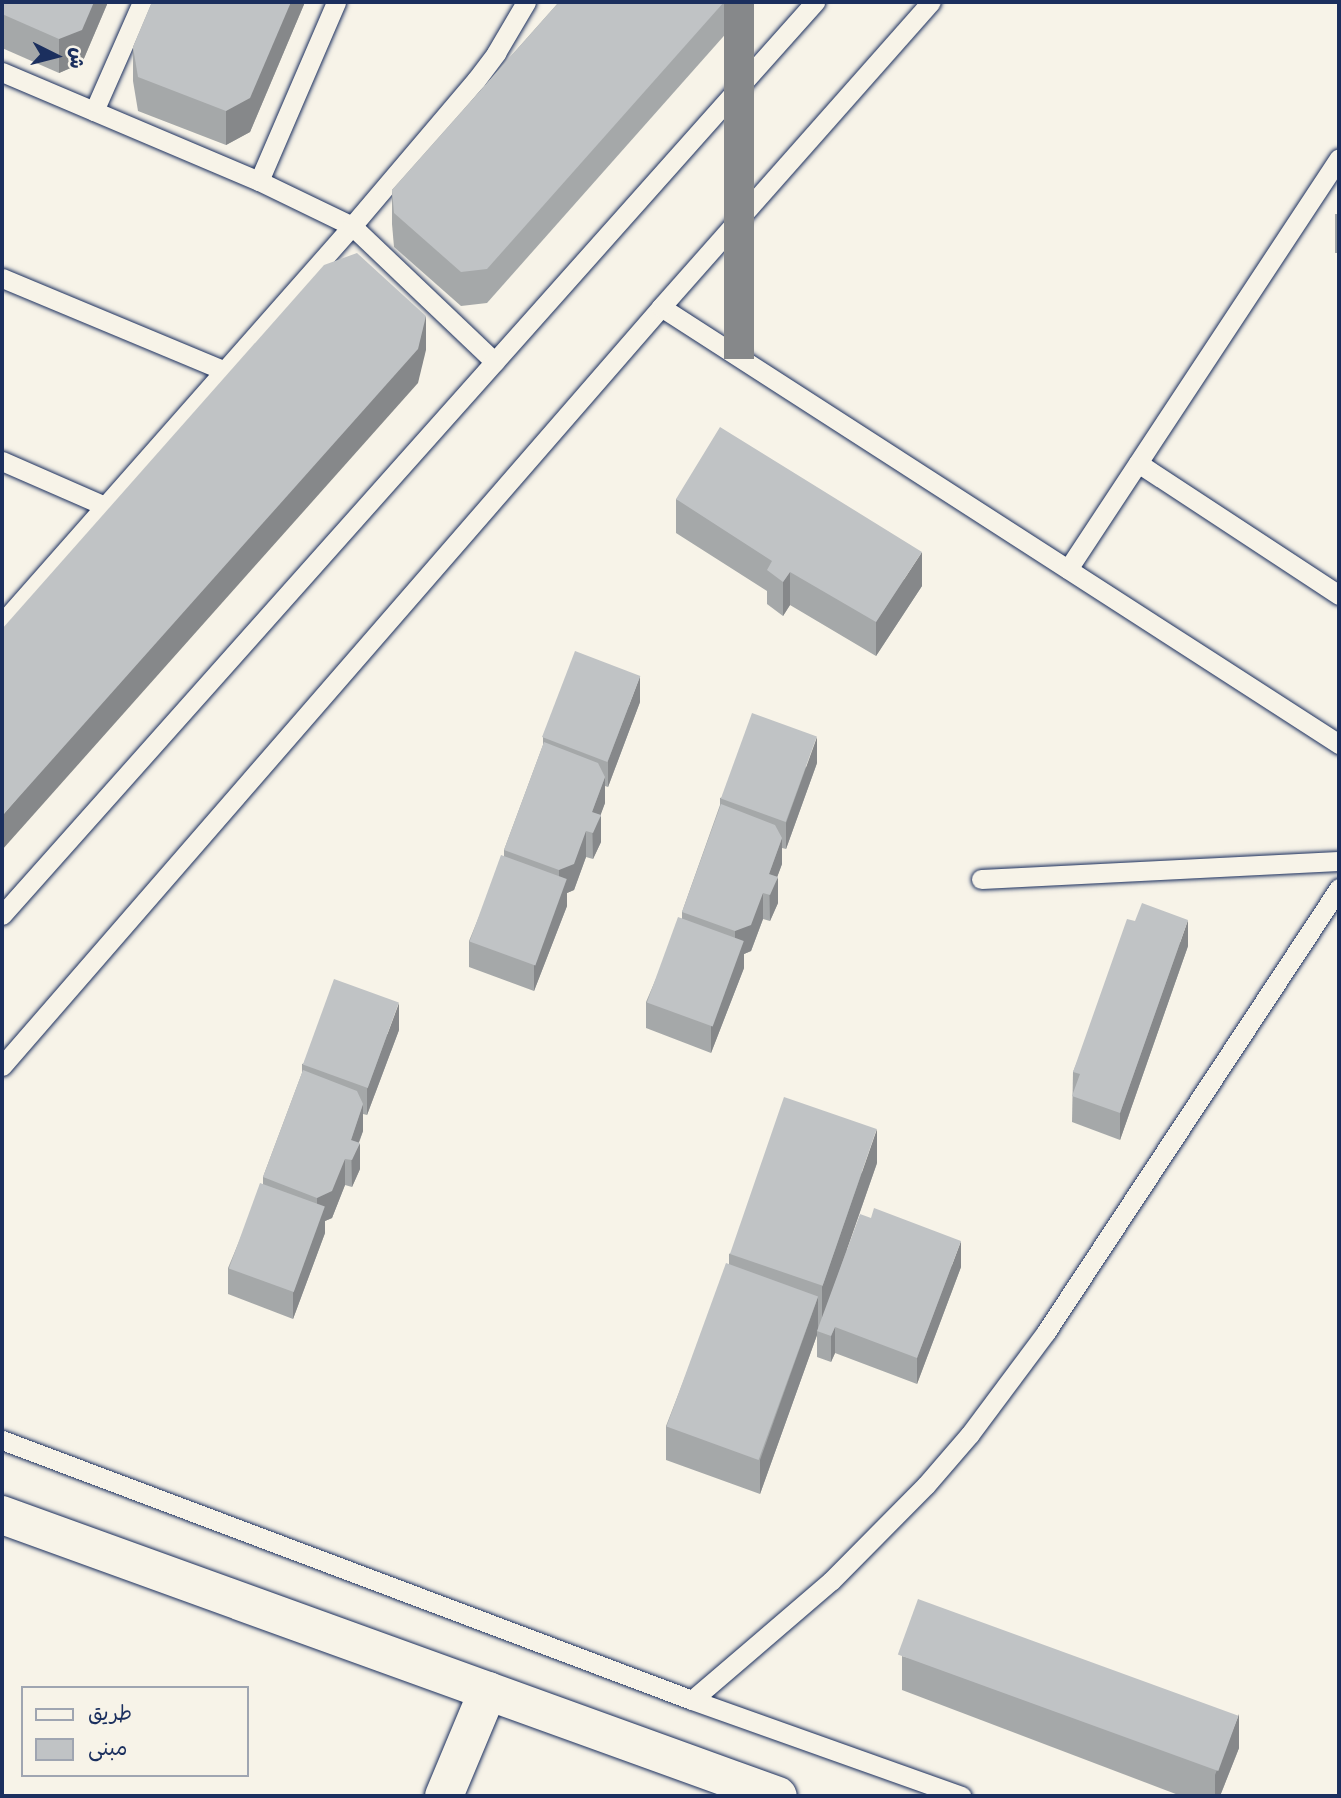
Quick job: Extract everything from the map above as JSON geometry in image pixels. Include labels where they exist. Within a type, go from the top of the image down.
[{"type":"street","points":[[2,1514],[764,1794]]},
{"type":"street","points":[[444,1796],[488,1691]]},
{"type":"lane","points":[[94,111],[142,2]]},
{"type":"lane","points":[[259,181],[336,2]]},
{"type":"lane","points":[[2,623],[352,226],[476,80],[502,44],[526,2]]},
{"type":"lane","points":[[2,915],[815,2]]},
{"type":"lane","points":[[2,1066],[661,307],[931,2]]},
{"type":"lane","points":[[2,72],[259,181],[352,226],[495,362]]},
{"type":"lane","points":[[1068,569],[1339,158]]},
{"type":"lane","points":[[2,278],[225,371]]},
{"type":"lane","points":[[661,307],[1339,744]]},
{"type":"lane","points":[[2,461],[105,506]]},
{"type":"lane","points":[[1138,463],[1339,595]]},
{"type":"lane","points":[[981,879],[1339,862]]},
{"type":"lane","points":[[692,1700],[831,1581],[889,1524],[970,1434],[1046,1332],[1339,888]]},
{"type":"lane","points":[[2,1440],[692,1700],[961,1796]]},
{"type":"building","points":[[2,2],[94,2],[82,30],[59,39],[2,14]]},
{"type":"building","points":[[152,2],[291,2],[250,98],[226,111],[138,77],[133,47]]},
{"type":"building","points":[[559,2],[724,2],[487,269],[461,272],[394,213],[392,190]]},
{"type":"building","points":[[357,253],[426,316],[418,349],[2,816],[2,629],[324,265]]},
{"type":"building","points":[[720,427],[922,552],[876,622],[790,572],[783,582],[767,570],[772,561],[676,499]]},
{"type":"building","points":[[575,651],[640,676],[607,762],[542,737]]},
{"type":"building","points":[[752,713],[817,737],[786,822],[721,799]]},
{"type":"building","points":[[544,742],[598,763],[605,777],[592,812],[601,815],[593,833],[586,831],[574,864],[559,870],[504,850]]},
{"type":"building","points":[[721,804],[775,825],[782,838],[769,874],[778,877],[770,895],[763,893],[751,925],[735,931],[682,912]]},
{"type":"building","points":[[501,855],[567,879],[535,965],[470,941]]},
{"type":"building","points":[[1142,903],[1188,920],[1120,1113],[1072,1096],[1080,1074],[1073,1072],[1127,919],[1135,921]]},
{"type":"building","points":[[678,917],[744,941],[713,1026],[647,1003]]},
{"type":"building","points":[[334,979],[399,1003],[368,1088],[303,1065]]},
{"type":"building","points":[[303,1070],[357,1091],[363,1104],[351,1140],[360,1143],[352,1160],[345,1159],[332,1191],[317,1198],[263,1177]]},
{"type":"building","points":[[784,1097],[877,1129],[823,1286],[730,1254]]},
{"type":"building","points":[[260,1183],[325,1207],[294,1292],[229,1269]]},
{"type":"building","points":[[874,1208],[961,1241],[917,1358],[835,1327],[831,1336],[817,1331],[860,1214],[871,1218]]},
{"type":"building","points":[[726,1263],[818,1297],[759,1460],[666,1427]]},
{"type":"building","points":[[918,1599],[1238,1716],[1218,1771],[898,1654]]}]
